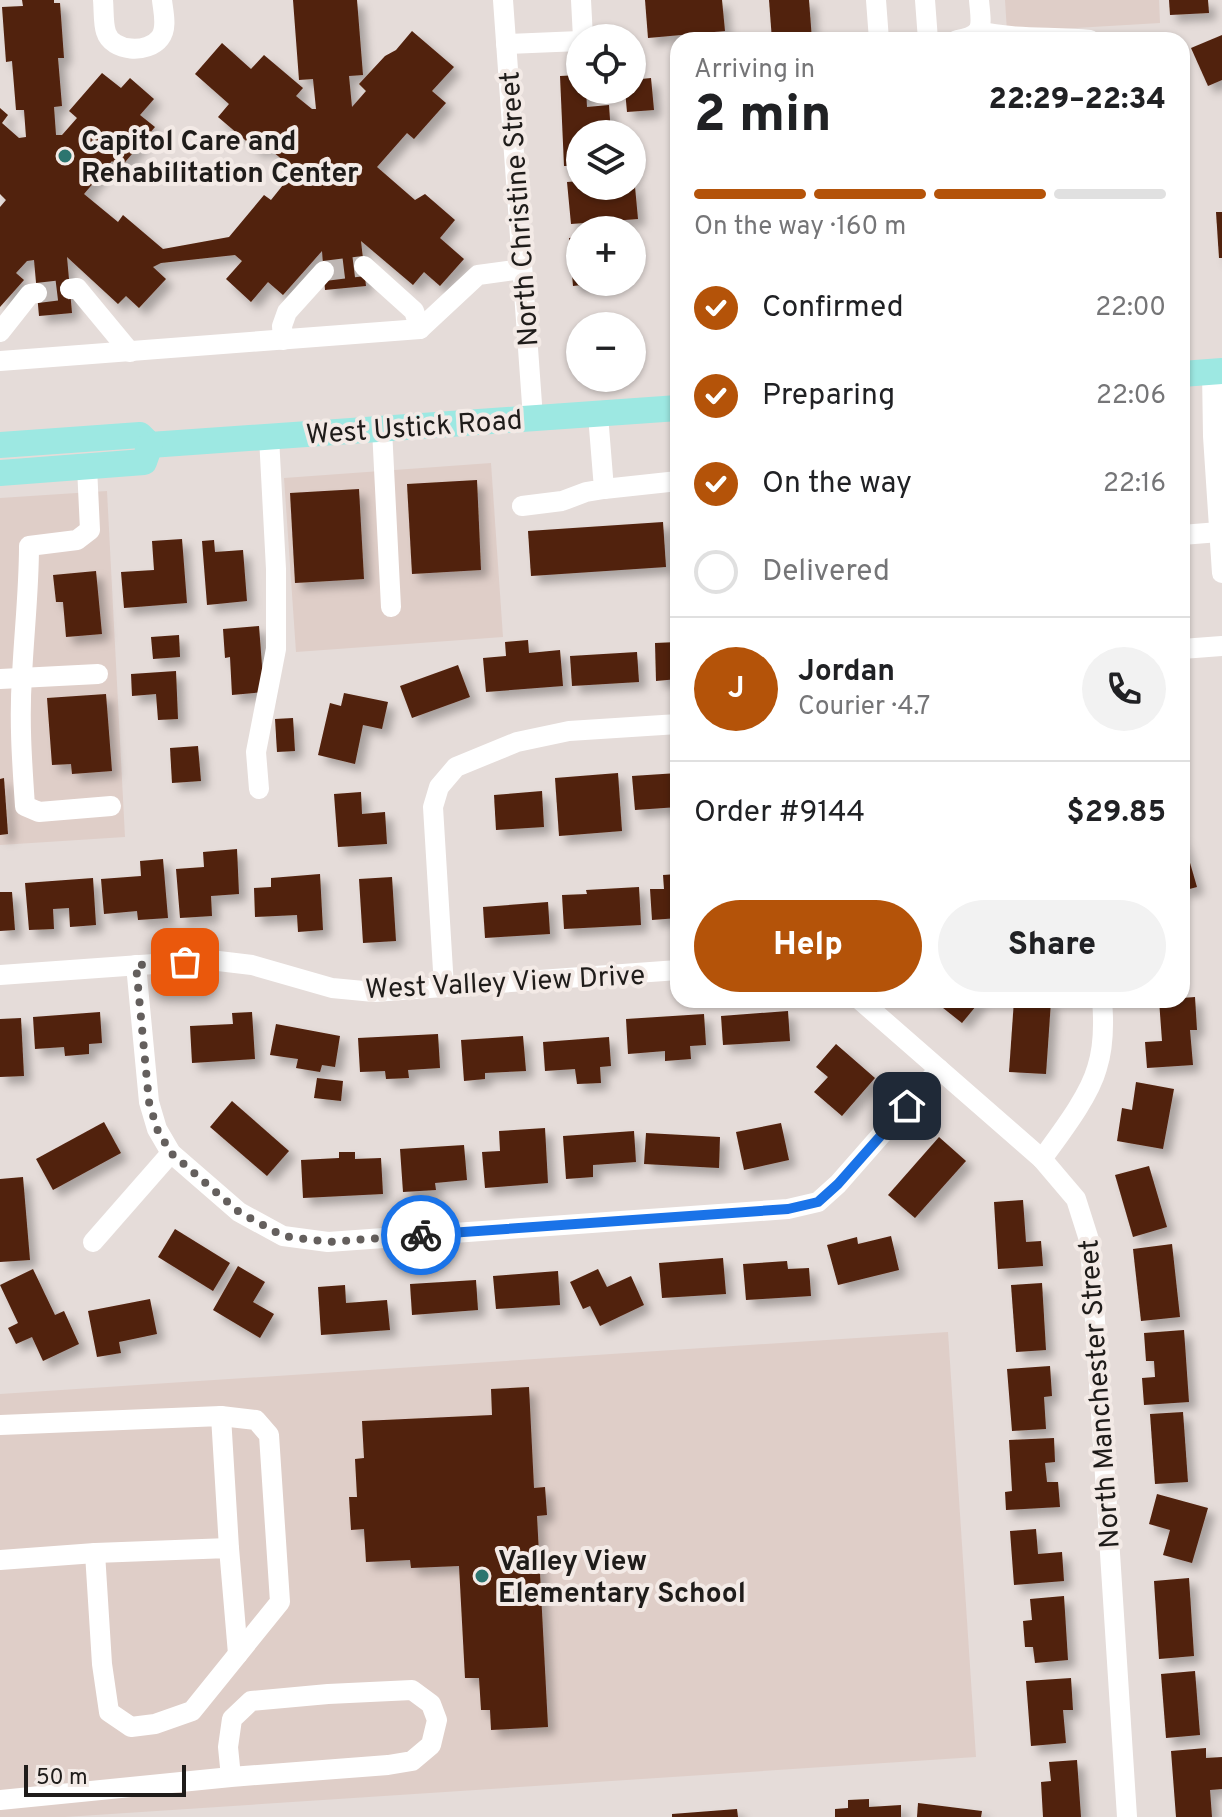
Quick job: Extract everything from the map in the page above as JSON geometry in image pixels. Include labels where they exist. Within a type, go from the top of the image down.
[{"type":"main road","points":[[1190,373],[1217,371]]},
{"type":"main road","name":"West Ustick Road","points":[[0,445],[140,435],[150,445],[670,409]]},
{"type":"main road","points":[[0,473],[144,462],[150,445]]},
{"type":"street","points":[[103,0],[106,33],[113,43],[131,49],[150,45],[160,37],[165,25],[162,0]]},
{"type":"street","name":"North Christine Street","points":[[503,0],[533,418]]},
{"type":"street","points":[[581,0],[581,24]]},
{"type":"street","points":[[876,0],[878,32]]},
{"type":"street","points":[[925,0],[927,32]]},
{"type":"street","points":[[979,0],[979,31],[983,32]]},
{"type":"street","points":[[506,44],[566,40]]},
{"type":"street","points":[[364,266],[414,311],[420,329]]},
{"type":"street","points":[[0,361],[420,329],[478,275],[522,269]]},
{"type":"street","points":[[283,340],[282,326],[287,312],[324,271]]},
{"type":"street","points":[[70,289],[77,288],[130,352]]},
{"type":"street","points":[[0,332],[30,294],[37,293]]},
{"type":"street","points":[[1217,371],[1213,436],[1222,573]]},
{"type":"street","points":[[598,415],[604,489]]},
{"type":"street","points":[[382,429],[391,607]]},
{"type":"street","points":[[259,789],[256,752],[276,649],[276,569],[269,437]]},
{"type":"street","points":[[87,467],[90,530],[77,540],[29,546],[21,677],[10,741],[25,806],[39,812],[111,806]]},
{"type":"street","points":[[522,506],[562,501],[604,489],[670,482]]},
{"type":"street","points":[[1190,534],[1219,532]]},
{"type":"street","points":[[1190,648],[1222,646]]},
{"type":"street","points":[[0,679],[98,674]]},
{"type":"street","points":[[444,987],[433,807],[439,787],[456,767],[517,742],[569,731],[670,725]]},
{"type":"street","name":"West Valley View Drive","points":[[0,975],[210,960],[252,965],[332,988],[374,992],[670,971]]},
{"type":"street","points":[[136,965],[149,1102],[157,1129],[171,1153],[239,1212],[283,1236],[328,1242],[788,1209],[818,1202],[838,1184],[939,1069]]},
{"type":"street","points":[[869,1008],[1042,1159],[1076,1110],[1097,1070],[1104,1028],[1103,1008]]},
{"type":"street","points":[[93,1242],[171,1153]]},
{"type":"street","name":"North Manchester Street","points":[[1042,1159],[1076,1199],[1090,1243],[1127,1817]]},
{"type":"street","points":[[221,1416],[238,1654]]},
{"type":"street","points":[[0,1425],[221,1416],[256,1420],[269,1435],[280,1602],[192,1711],[155,1724],[131,1727],[109,1712],[102,1664],[95,1553]]},
{"type":"street","points":[[0,1560],[229,1548]]},
{"type":"street","points":[[0,1800],[412,1761],[431,1745],[437,1720],[431,1704],[412,1690],[251,1701],[232,1719],[228,1747],[231,1777]]},
{"type":"shaded area","points":[[1005,0],[1159,0],[1160,23],[1007,32]]},
{"type":"shaded area","points":[[491,463],[503,637],[296,652],[284,478]]},
{"type":"shaded area","points":[[107,491],[125,837],[0,845],[0,498]]},
{"type":"shaded area","name":"Valley View Elementary School","points":[[948,1332],[976,1757],[65,1817],[0,1817],[0,1394]]},
{"type":"building","name":"Capitol Care and Rehabilitation Center","points":[[22,0],[54,0],[54,3],[60,3],[64,58],[58,58],[62,106],[54,107],[56,135],[62,135],[77,118],[69,111],[102,73],[121,88],[130,78],[154,99],[140,115],[155,127],[120,168],[112,161],[84,194],[118,222],[123,215],[163,249],[229,237],[264,195],[271,200],[295,170],[267,147],[258,151],[218,117],[229,104],[195,74],[222,43],[251,69],[264,55],[303,88],[296,96],[316,109],[313,79],[299,80],[293,0],[357,0],[363,75],[349,76],[352,107],[366,91],[359,84],[412,31],[454,67],[432,91],[446,103],[414,139],[407,133],[377,167],[415,200],[425,194],[455,220],[440,238],[464,259],[440,286],[424,272],[413,285],[361,241],[366,286],[325,290],[322,251],[283,295],[268,282],[251,302],[226,279],[242,261],[235,255],[161,263],[153,267],[166,279],[139,308],[126,296],[118,304],[67,257],[72,313],[39,316],[34,260],[27,261],[16,273],[24,280],[0,307],[0,207],[6,200],[0,194],[0,108],[8,115],[2,123],[19,138],[26,137],[24,110],[16,110],[12,61],[6,62],[2,7],[23,6]]},
{"type":"building","points":[[645,0],[722,0],[725,31],[670,32],[670,36],[648,38]]},
{"type":"building","points":[[769,0],[809,0],[811,32],[771,32]]},
{"type":"building","points":[[1169,0],[1208,0],[1209,13],[1170,15]]},
{"type":"building","points":[[1222,35],[1222,80],[1208,86],[1191,48]]},
{"type":"building","points":[[560,76],[566,76],[566,104],[587,104],[587,107],[609,105],[610,120],[566,120],[566,166],[564,166]]},
{"type":"building","points":[[651,78],[654,110],[627,112],[626,104],[646,104],[646,79]]},
{"type":"building","points":[[569,200],[636,200],[638,216],[570,216]]},
{"type":"building","points":[[1216,212],[1222,212],[1222,258],[1219,258]]},
{"type":"building","points":[[477,480],[481,570],[412,574],[407,484]]},
{"type":"building","points":[[359,489],[364,579],[295,583],[290,493]]},
{"type":"building","points":[[663,522],[666,567],[531,576],[528,531]]},
{"type":"building","points":[[182,539],[187,603],[124,608],[121,572],[154,570],[152,541]]},
{"type":"building","points":[[214,540],[215,552],[243,550],[247,601],[207,605],[202,541]]},
{"type":"building","points":[[96,571],[102,634],[66,637],[63,602],[56,602],[53,575]]},
{"type":"building","points":[[259,626],[264,692],[232,695],[230,657],[225,658],[223,629]]},
{"type":"building","points":[[179,635],[180,657],[153,659],[151,637]]},
{"type":"building","points":[[528,640],[529,653],[560,650],[563,686],[486,692],[483,658],[506,656],[505,642]]},
{"type":"building","points":[[670,642],[670,680],[656,681],[655,643]]},
{"type":"building","points":[[637,652],[639,682],[572,686],[570,656]]},
{"type":"building","points":[[458,665],[470,697],[412,718],[400,686]]},
{"type":"building","points":[[176,671],[178,719],[158,720],[156,694],[132,696],[131,674]]},
{"type":"building","points":[[344,693],[388,702],[382,729],[363,725],[355,764],[318,755],[330,703],[341,706]]},
{"type":"building","points":[[106,694],[112,771],[72,774],[71,764],[52,765],[47,698]]},
{"type":"building","points":[[293,718],[295,751],[277,752],[275,719]]},
{"type":"building","points":[[198,746],[201,781],[172,783],[170,748]]},
{"type":"building","points":[[618,773],[622,831],[559,836],[555,778]]},
{"type":"building","points":[[670,774],[670,808],[635,810],[632,776]]},
{"type":"building","points":[[4,778],[8,834],[0,835],[0,779]]},
{"type":"building","points":[[542,791],[544,827],[496,830],[494,795]]},
{"type":"building","points":[[361,792],[362,814],[385,812],[387,844],[338,847],[334,794]]},
{"type":"building","points":[[237,849],[239,894],[211,896],[212,916],[180,918],[176,869],[204,867],[203,852]]},
{"type":"building","points":[[163,859],[168,918],[138,920],[137,911],[104,914],[101,879],[141,876],[140,861]]},
{"type":"building","points":[[1190,863],[1197,887],[1190,889]]},
{"type":"building","points":[[320,874],[323,930],[298,932],[297,915],[255,917],[254,888],[271,887],[271,878]]},
{"type":"building","points":[[663,875],[670,875],[670,919],[652,920],[650,889],[664,889]]},
{"type":"building","points":[[392,877],[396,941],[363,943],[359,879]]},
{"type":"building","points":[[93,878],[96,925],[70,927],[69,908],[53,909],[54,929],[29,930],[25,883]]},
{"type":"building","points":[[639,887],[641,925],[564,929],[562,895],[587,894],[586,890]]},
{"type":"building","points":[[0,892],[12,892],[15,930],[0,931]]},
{"type":"building","points":[[548,902],[550,934],[485,938],[483,907]]},
{"type":"building","points":[[1190,997],[1195,997],[1197,1030],[1190,1030],[1193,1065],[1147,1068],[1145,1042],[1162,1041],[1160,1008],[1190,1008]]},
{"type":"building","points":[[943,1008],[974,1008],[962,1023]]},
{"type":"building","points":[[1013,1008],[1051,1008],[1046,1074],[1009,1072]]},
{"type":"building","points":[[788,1011],[790,1041],[723,1045],[721,1016]]},
{"type":"building","points":[[100,1012],[102,1043],[89,1044],[89,1054],[65,1056],[64,1047],[35,1049],[33,1017]]},
{"type":"building","points":[[252,1012],[255,1059],[192,1063],[190,1026],[233,1024],[232,1013]]},
{"type":"building","points":[[704,1014],[706,1045],[690,1046],[691,1059],[665,1061],[665,1051],[628,1054],[626,1019]]},
{"type":"building","points":[[21,1018],[24,1076],[0,1077],[0,1019]]},
{"type":"building","points":[[276,1024],[340,1036],[335,1067],[322,1065],[320,1072],[296,1068],[298,1059],[270,1055]]},
{"type":"building","points":[[438,1034],[440,1068],[408,1070],[409,1078],[386,1079],[385,1071],[360,1072],[358,1038]]},
{"type":"building","points":[[523,1036],[526,1071],[485,1073],[485,1079],[464,1081],[461,1040]]},
{"type":"building","points":[[609,1037],[611,1066],[600,1067],[601,1083],[577,1084],[575,1069],[545,1071],[543,1042]]},
{"type":"building","points":[[836,1044],[875,1078],[842,1116],[814,1092],[828,1077],[816,1067]]},
{"type":"building","points":[[317,1078],[343,1081],[341,1101],[314,1098]]},
{"type":"building","points":[[1136,1082],[1174,1089],[1163,1149],[1117,1141],[1122,1108],[1132,1110]]},
{"type":"building","points":[[232,1101],[289,1151],[267,1176],[210,1127]]},
{"type":"building","points":[[104,1122],[121,1153],[53,1190],[36,1159]]},
{"type":"building","points":[[781,1123],[789,1160],[744,1170],[736,1132]]},
{"type":"building","points":[[545,1128],[548,1183],[485,1188],[482,1152],[500,1151],[499,1131]]},
{"type":"building","points":[[634,1131],[636,1162],[593,1165],[593,1177],[566,1179],[563,1136]]},
{"type":"building","points":[[646,1133],[720,1137],[719,1168],[644,1164]]},
{"type":"building","points":[[939,1137],[966,1161],[915,1218],[888,1195]]},
{"type":"building","points":[[464,1145],[467,1180],[435,1183],[436,1190],[403,1192],[400,1149]]},
{"type":"building","points":[[339,1152],[355,1152],[355,1159],[381,1158],[383,1194],[303,1198],[301,1160],[339,1158]]},
{"type":"building","points":[[1149,1166],[1167,1227],[1133,1237],[1115,1175]]},
{"type":"building","points":[[23,1177],[30,1260],[0,1262],[0,1179]]},
{"type":"building","points":[[1023,1200],[1026,1242],[1041,1241],[1043,1266],[998,1269],[994,1202]]},
{"type":"building","points":[[175,1229],[230,1263],[213,1291],[158,1257]]},
{"type":"building","points":[[891,1236],[899,1270],[838,1285],[827,1245],[857,1237],[858,1244]]},
{"type":"building","points":[[1172,1244],[1180,1317],[1141,1321],[1133,1249]]},
{"type":"building","points":[[723,1258],[726,1294],[662,1298],[659,1263]]},
{"type":"building","points":[[787,1261],[788,1269],[809,1268],[811,1296],[746,1300],[743,1264]]},
{"type":"building","points":[[238,1266],[265,1282],[253,1302],[274,1314],[260,1338],[213,1310]]},
{"type":"building","points":[[33,1269],[55,1315],[64,1311],[79,1344],[43,1361],[32,1337],[16,1344],[8,1328],[18,1323],[0,1285]]},
{"type":"building","points":[[598,1269],[607,1287],[631,1276],[644,1305],[600,1326],[590,1306],[583,1309],[570,1282]]},
{"type":"building","points":[[558,1271],[560,1305],[496,1309],[493,1276]]},
{"type":"building","points":[[476,1280],[478,1310],[412,1315],[410,1284]]},
{"type":"building","points":[[1042,1283],[1046,1350],[1016,1352],[1011,1285]]},
{"type":"building","points":[[345,1285],[346,1303],[387,1300],[390,1330],[321,1335],[318,1287]]},
{"type":"building","points":[[150,1299],[157,1334],[119,1342],[121,1353],[97,1357],[88,1311]]},
{"type":"building","points":[[1184,1330],[1189,1402],[1144,1405],[1142,1378],[1155,1377],[1154,1361],[1146,1361],[1144,1333]]},
{"type":"building","points":[[1050,1366],[1052,1396],[1044,1397],[1046,1429],[1012,1431],[1007,1369]]},
{"type":"building","points":[[529,1387],[534,1488],[545,1487],[547,1515],[537,1516],[548,1727],[491,1730],[490,1710],[481,1710],[479,1678],[465,1678],[459,1566],[411,1568],[410,1560],[366,1562],[364,1529],[351,1530],[349,1497],[357,1497],[355,1459],[364,1458],[362,1421],[492,1415],[491,1389]]},
{"type":"building","points":[[1183,1412],[1188,1482],[1155,1484],[1150,1414]]},
{"type":"building","points":[[1054,1438],[1055,1462],[1045,1463],[1047,1482],[1058,1482],[1060,1507],[1006,1510],[1005,1492],[1012,1491],[1009,1440]]},
{"type":"building","points":[[1157,1494],[1208,1508],[1192,1563],[1163,1555],[1170,1530],[1149,1524]]},
{"type":"building","points":[[1036,1529],[1038,1554],[1062,1552],[1064,1581],[1014,1585],[1010,1531]]},
{"type":"building","points":[[1189,1578],[1194,1656],[1159,1659],[1154,1581]]},
{"type":"building","points":[[1064,1596],[1068,1660],[1035,1663],[1033,1647],[1025,1647],[1023,1621],[1032,1620],[1030,1599]]},
{"type":"building","points":[[1195,1671],[1200,1735],[1166,1738],[1161,1674]]},
{"type":"building","points":[[1071,1678],[1073,1710],[1063,1710],[1066,1743],[1031,1746],[1026,1681]]},
{"type":"building","points":[[1206,1748],[1206,1758],[1222,1757],[1222,1789],[1210,1790],[1212,1817],[1176,1817],[1171,1751]]},
{"type":"building","points":[[1077,1760],[1081,1817],[1043,1817],[1041,1782],[1051,1781],[1049,1762]]},
{"type":"building","points":[[869,1799],[869,1807],[901,1805],[901,1817],[835,1817],[835,1809],[848,1808],[848,1800]]},
{"type":"building","points":[[918,1803],[982,1811],[981,1817],[917,1817]]},
{"type":"building","points":[[737,1809],[738,1817],[672,1817],[672,1814]]},
{"type":"tunnel","points":[[324,271],[364,266]]},
{"type":"tunnel","points":[[37,293],[70,289]]},
{"type":"way so far","points":[[185,962],[136,965],[149,1102],[157,1129],[171,1153],[239,1212],[283,1236],[328,1242],[421,1235]]},
{"type":"place","name":"Capitol Care and Rehabilitation Center","points":[[65,156]]},
{"type":"place","name":"Valley View Elementary School","points":[[482,1576]]},
{"type":"route","points":[[421,1235],[788,1209],[818,1202],[838,1184],[907,1106]]}]
